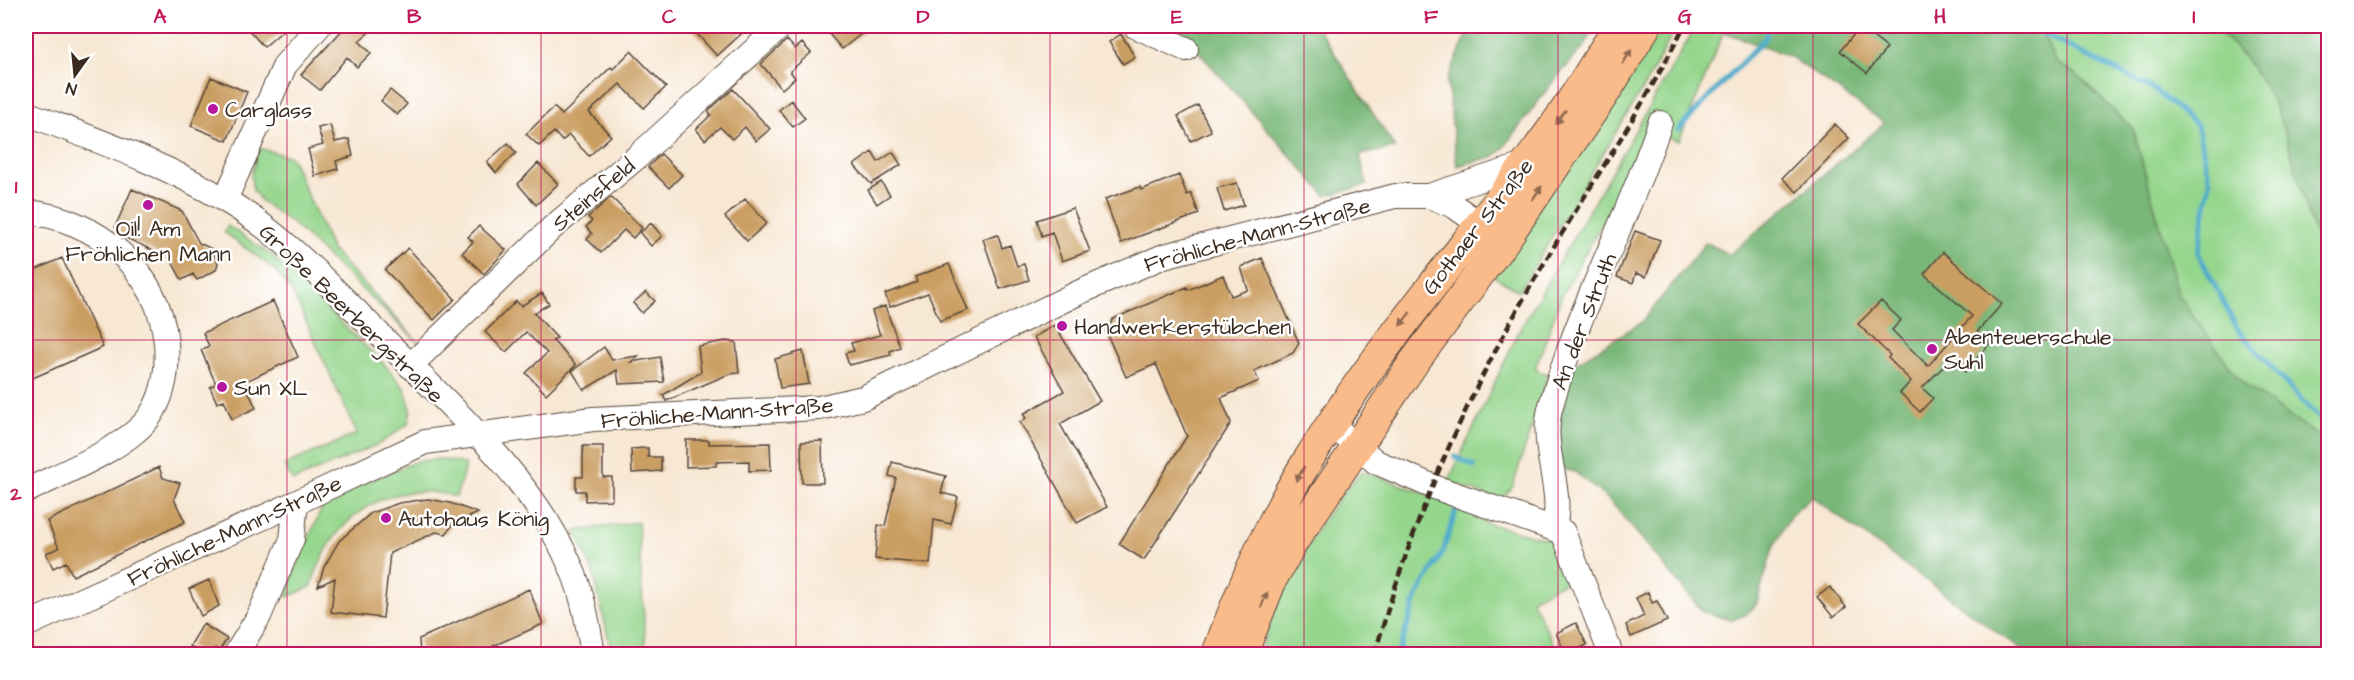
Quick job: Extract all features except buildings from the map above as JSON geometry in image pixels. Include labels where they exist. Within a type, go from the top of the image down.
[{"type":"main road","name":"Gothaer Straße","points":[[1242,654],[1283,557],[1344,435],[1377,356],[1565,111],[1619,26]]},
{"type":"main road","name":"Gothaer Straße","points":[[1217,654],[1250,569],[1272,523],[1344,435],[1414,362],[1504,241],[1608,88],[1646,26]]},
{"type":"street","points":[[225,200],[285,65],[319,26]]},
{"type":"street","name":"Steinsfeld","points":[[410,366],[552,228],[637,157],[781,26]]},
{"type":"street","points":[[1135,26],[1186,49]]},
{"type":"street","name":"Große Beerbergstraße","points":[[26,113],[119,150],[225,200],[289,248],[476,433],[530,497],[572,567],[588,621],[593,654]]},
{"type":"street","name":"An der Struth","points":[[1554,526],[1557,514],[1547,443],[1550,412],[1569,346],[1634,197],[1660,123]]},
{"type":"street","points":[[1429,196],[1524,165]]},
{"type":"street","name":"Fröhliche-Mann-Straße","points":[[26,624],[296,503],[417,444],[476,433],[593,419],[783,412],[835,406],[863,398],[1067,298],[1164,256],[1395,196],[1429,196],[1454,206],[1504,241]]},
{"type":"street","points":[[26,212],[52,214],[88,228],[135,266],[156,298],[164,325],[168,365],[166,381],[149,417],[124,441],[26,491]]},
{"type":"street","points":[[1344,435],[1376,462],[1434,488],[1554,526],[1563,532],[1611,654]]},
{"type":"street","points":[[236,654],[259,616],[292,539],[296,503]]},
{"type":"green space","points":[[1176,26],[1317,26],[1395,148],[1360,155],[1367,185],[1326,196]]},
{"type":"green space","points":[[1471,26],[1596,26],[1583,48],[1552,83],[1502,150],[1492,157],[1457,166],[1447,80]]},
{"type":"green space","points":[[1659,26],[1677,26],[1645,85],[1519,291],[1493,276]]},
{"type":"green space","points":[[1696,26],[1726,26],[1679,141],[1652,133],[1562,295],[1535,369],[1548,375],[1513,486],[1501,500],[1448,482],[1518,333]]},
{"type":"green space","points":[[1726,26],[2038,26],[2057,63],[2077,75],[2133,129],[2179,296],[2241,382],[2328,443],[2328,654],[2027,654],[1812,497],[1791,515],[1773,548],[1756,605],[1745,615],[1732,620],[1703,612],[1611,502],[1575,472],[1558,468],[1559,416],[1573,365],[1642,322],[1706,242],[1729,255],[1885,123],[1791,57],[1724,32]]},
{"type":"green space","points":[[2038,26],[2213,26],[2252,68],[2268,92],[2280,119],[2307,211],[2328,264],[2328,443],[2241,382],[2179,296],[2133,129],[2077,75],[2057,63]]},
{"type":"green space","points":[[2213,26],[2328,26],[2328,264],[2313,229],[2286,137],[2268,92],[2234,46]]},
{"type":"green space","points":[[259,148],[291,157],[332,250],[421,345],[293,224],[261,201],[253,190],[251,175]]},
{"type":"green space","points":[[228,226],[270,254],[385,365],[405,389],[411,409],[408,424],[379,444],[293,481],[284,465],[357,434],[293,293],[274,269],[224,232]]},
{"type":"green space","points":[[439,459],[466,464],[456,497],[430,492],[406,493],[384,499],[364,509],[347,523],[332,541],[311,587],[287,597],[290,580],[326,499],[417,461]]},
{"type":"green space","points":[[1363,471],[1471,510],[1486,523],[1557,542],[1572,578],[1531,599],[1559,654],[1259,654],[1277,606],[1301,557],[1330,510]]},
{"type":"green space","points":[[638,522],[646,654],[612,654],[593,572],[575,531]]},
{"type":"waterway","points":[[1678,130],[1766,37],[1767,26]]},
{"type":"waterway","points":[[2028,26],[2153,89],[2197,125],[2210,181],[2198,253],[2238,330],[2310,410],[2328,424]]},
{"type":"waterway","points":[[1455,457],[1474,466]]},
{"type":"waterway","points":[[1398,654],[1417,596],[1443,552],[1457,507]]},
{"type":"railway","points":[[1375,654],[1421,514],[1481,378],[1528,291],[1648,93],[1684,26]]},
{"type":"place","name":"Carglass","points":[[213,109]]},
{"type":"place","name":"Oil! Am Fröhlichen Mann","points":[[148,205]]},
{"type":"place","name":"Handwerkerstübchen","points":[[1062,326]]},
{"type":"place","name":"Abenteuerschule Suhl","points":[[1932,349]]},
{"type":"place","name":"Sun XL","points":[[222,387]]},
{"type":"place","name":"Autohaus König","points":[[386,518]]}]
